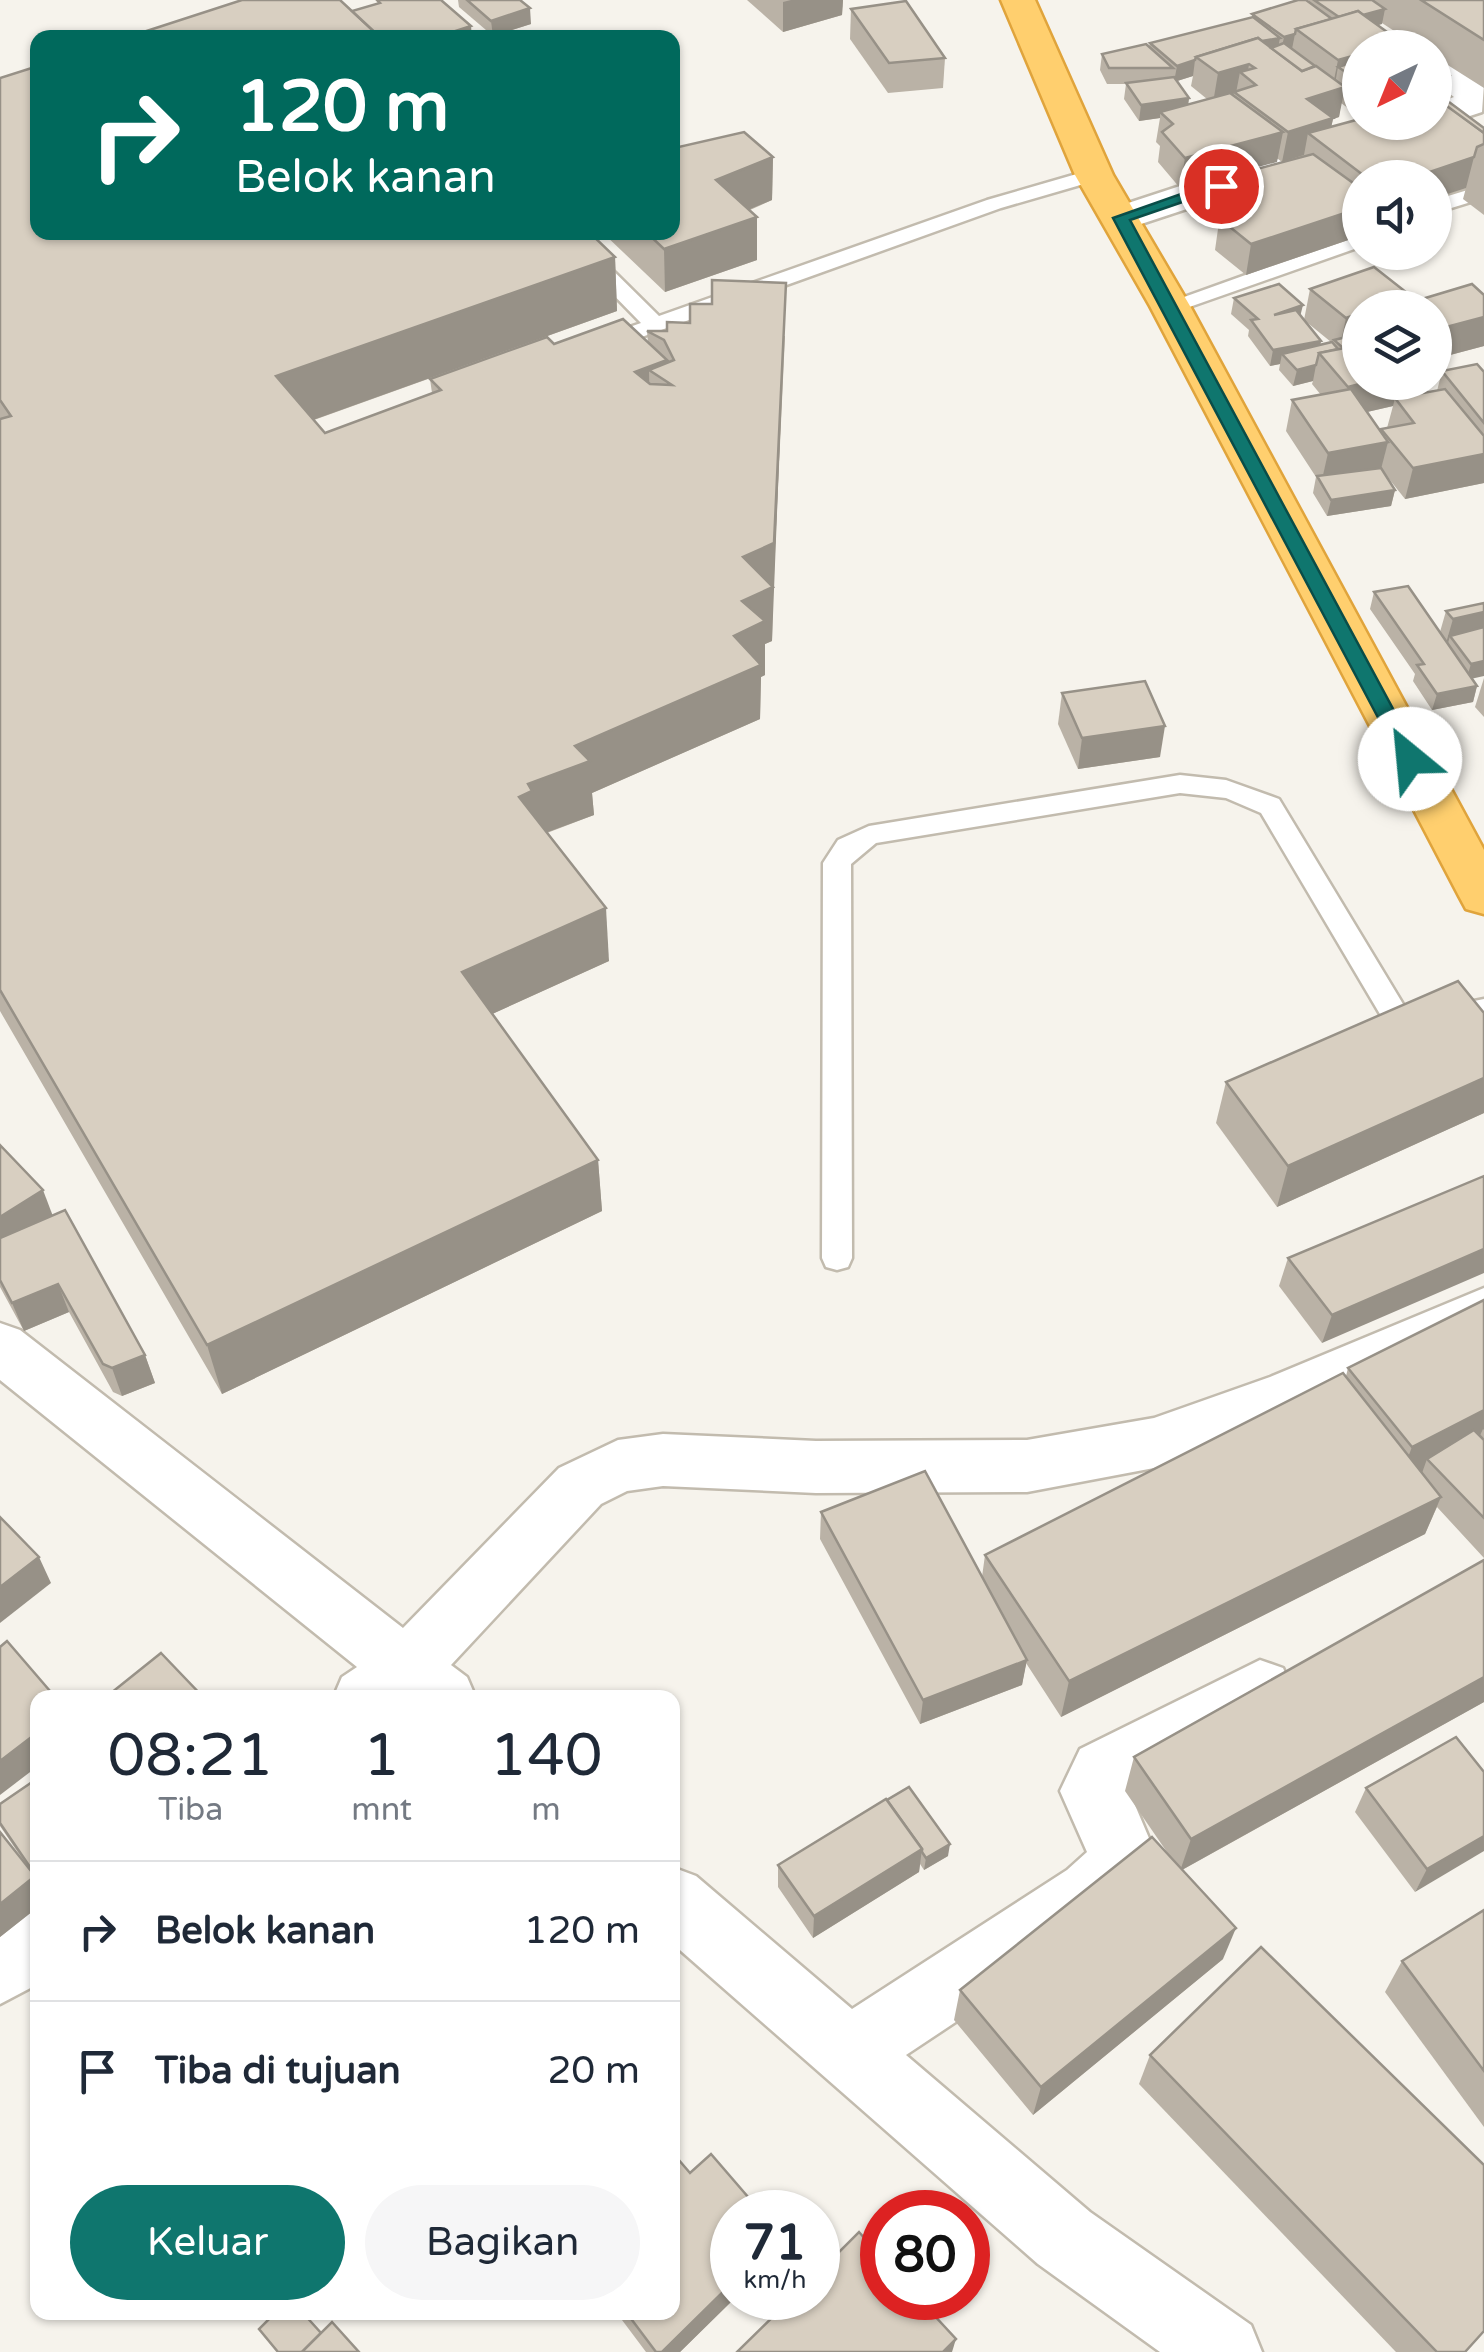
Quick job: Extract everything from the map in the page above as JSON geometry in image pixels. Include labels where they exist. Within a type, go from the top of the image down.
[{"type":"highway","points":[[1018,0],[1094,175],[1170,306],[1484,896]]},
{"type":"street","points":[[1452,79],[1474,94],[1469,104],[1452,110]]},
{"type":"street","points":[[1121,218],[1359,140]]},
{"type":"street","points":[[0,1346],[406,1687],[580,1486],[618,1466],[663,1460],[816,1467],[1027,1466],[1154,1443],[1291,1394],[1484,1312]]},
{"type":"street","points":[[847,2052],[1091,1893],[1116,1869],[1122,1856],[1118,1840],[1093,1792],[1103,1771],[1313,1662]]},
{"type":"street","points":[[680,1906],[1064,2238],[1224,2352]]},
{"type":"street","points":[[0,1970],[30,1948]]},
{"type":"lane","points":[[584,351],[994,204],[1094,175]]},
{"type":"lane","points":[[1452,202],[1484,191]]},
{"type":"lane","points":[[570,240],[656,326]]},
{"type":"lane","points":[[1170,306],[1342,246]]},
{"type":"lane","points":[[837,1258],[837,863],[848,847],[869,835],[1180,784],[1219,785],[1250,794],[1270,806],[1400,1023],[1412,1025],[1484,1010]]},
{"type":"building","points":[[242,0],[340,0],[372,30],[150,30]]},
{"type":"building","points":[[377,0],[441,0],[471,26],[459,30],[372,30],[352,11],[380,3]]},
{"type":"building","points":[[467,0],[520,0],[530,8],[491,21]]},
{"type":"building","points":[[1306,0],[1332,19],[1296,29],[1295,34],[1284,37],[1252,14]]},
{"type":"building","points":[[1314,0],[1372,0],[1385,9],[1339,17]]},
{"type":"building","points":[[1421,0],[1484,0],[1484,40]]},
{"type":"building","points":[[906,1],[945,58],[889,63],[851,9]]},
{"type":"building","points":[[1358,11],[1384,30],[1342,30],[1342,59],[1338,60],[1296,29]]},
{"type":"building","points":[[1253,17],[1280,38],[1258,38],[1177,66],[1150,43]]},
{"type":"building","points":[[1258,38],[1302,71],[1316,66],[1342,85],[1307,99],[1333,118],[1288,132],[1234,92],[1256,85],[1240,72],[1255,68],[1249,64],[1218,73],[1196,57]]},
{"type":"building","points":[[1284,43],[1315,66],[1302,71],[1271,48]]},
{"type":"building","points":[[1146,44],[1173,68],[1109,68],[1102,54]]},
{"type":"building","points":[[30,69],[30,240],[597,240],[615,257],[276,376],[325,433],[441,390],[430,379],[547,337],[554,344],[623,319],[667,360],[635,372],[650,384],[672,385],[649,370],[674,360],[664,340],[647,331],[667,331],[667,322],[690,323],[690,304],[712,304],[712,280],[786,283],[774,543],[743,557],[773,587],[742,601],[765,621],[734,636],[761,665],[575,746],[590,761],[528,784],[532,791],[519,797],[606,908],[462,972],[598,1160],[207,1345],[0,990],[0,419],[11,416],[0,400],[0,78]]},
{"type":"building","points":[[1174,77],[1189,98],[1141,105],[1126,83]]},
{"type":"building","points":[[1230,93],[1283,132],[1185,158],[1162,132],[1173,124],[1160,112]]},
{"type":"building","points":[[1452,104],[1484,128],[1484,133],[1452,110]]},
{"type":"building","points":[[1452,109],[1484,133],[1484,144],[1477,147],[1474,157],[1452,164],[1452,160],[1343,160],[1308,133],[1342,124],[1342,140],[1452,140]]},
{"type":"building","points":[[744,132],[773,157],[716,180],[757,217],[664,249],[654,240],[680,240],[680,147]]},
{"type":"building","points":[[1313,154],[1342,175],[1342,214],[1251,244],[1220,219],[1246,210],[1212,181]]},
{"type":"building","points":[[1365,270],[1378,270],[1403,290],[1342,290],[1342,315],[1310,289]]},
{"type":"building","points":[[1279,284],[1303,305],[1274,315],[1296,310],[1321,341],[1273,350],[1251,320],[1258,319],[1234,298]]},
{"type":"building","points":[[1472,284],[1484,295],[1484,317],[1452,325],[1452,290]]},
{"type":"building","points":[[1332,342],[1338,349],[1319,353],[1316,365],[1297,370],[1282,354]]},
{"type":"building","points":[[1342,349],[1342,380],[1319,353]]},
{"type":"building","points":[[1477,364],[1484,372],[1484,423],[1452,383],[1452,369]]},
{"type":"building","points":[[1342,391],[1342,400],[1359,400],[1388,442],[1328,453],[1292,400]]},
{"type":"building","points":[[1452,397],[1484,436],[1484,454],[1413,468],[1381,429],[1414,423],[1397,400]]},
{"type":"building","points":[[1381,468],[1395,490],[1331,500],[1317,476]]},
{"type":"building","points":[[1408,586],[1477,686],[1437,694],[1417,665],[1424,664],[1374,592]]},
{"type":"building","points":[[1484,603],[1484,612],[1453,619],[1446,611]]},
{"type":"building","points":[[1484,627],[1484,661],[1471,664],[1450,636]]},
{"type":"building","points":[[1145,681],[1165,726],[1082,738],[1062,693]]},
{"type":"building","points":[[1458,981],[1484,1013],[1484,1078],[1288,1166],[1226,1082]]},
{"type":"building","points":[[0,1145],[43,1190],[0,1217]]},
{"type":"building","points":[[1484,1176],[1484,1249],[1332,1315],[1288,1258]]},
{"type":"building","points":[[65,1210],[145,1355],[112,1368],[103,1364],[58,1284],[12,1303],[0,1280],[0,1238]]},
{"type":"building","points":[[1484,1300],[1484,1410],[1412,1447],[1348,1368]]},
{"type":"building","points":[[1343,1373],[1441,1497],[1069,1681],[985,1555]]},
{"type":"building","points":[[1474,1430],[1484,1440],[1484,1518],[1427,1459]]},
{"type":"building","points":[[925,1471],[1027,1660],[923,1700],[821,1512]]},
{"type":"building","points":[[0,1517],[39,1557],[0,1587]]},
{"type":"building","points":[[1484,1560],[1484,1677],[1191,1839],[1134,1757]]},
{"type":"building","points":[[7,1641],[49,1690],[30,1690],[30,1738],[0,1761],[0,1647]]},
{"type":"building","points":[[161,1653],[196,1690],[115,1690]]},
{"type":"building","points":[[1456,1737],[1484,1772],[1484,1836],[1427,1869],[1366,1788]]},
{"type":"building","points":[[30,1783],[30,1867],[0,1823],[0,1804]]},
{"type":"building","points":[[909,1787],[950,1844],[926,1858],[887,1800]]},
{"type":"building","points":[[886,1799],[922,1849],[814,1916],[778,1865]]},
{"type":"building","points":[[0,1832],[30,1870],[30,1880],[0,1904]]},
{"type":"building","points":[[1152,1837],[1236,1928],[1041,2087],[960,1990]]},
{"type":"building","points":[[1484,1910],[1484,2071],[1402,1961]]},
{"type":"building","points":[[1261,1947],[1484,2165],[1484,2331],[1465,2352],[1437,2352],[1150,2055]]},
{"type":"building","points":[[711,2154],[742,2190],[710,2190],[710,2305],[662,2352],[656,2352],[632,2320],[680,2320],[680,2161],[690,2173]]},
{"type":"building","points":[[859,2232],[860,2320],[938,2320],[956,2339],[943,2352],[737,2352],[770,2320],[840,2320],[840,2251]]},
{"type":"building","points":[[268,2320],[309,2320],[321,2333],[302,2352],[278,2352],[259,2329]]},
{"type":"building","points":[[332,2322],[359,2352],[302,2352]]},
{"type":"route","points":[[1221,186],[1121,218],[1410,759]]}]
